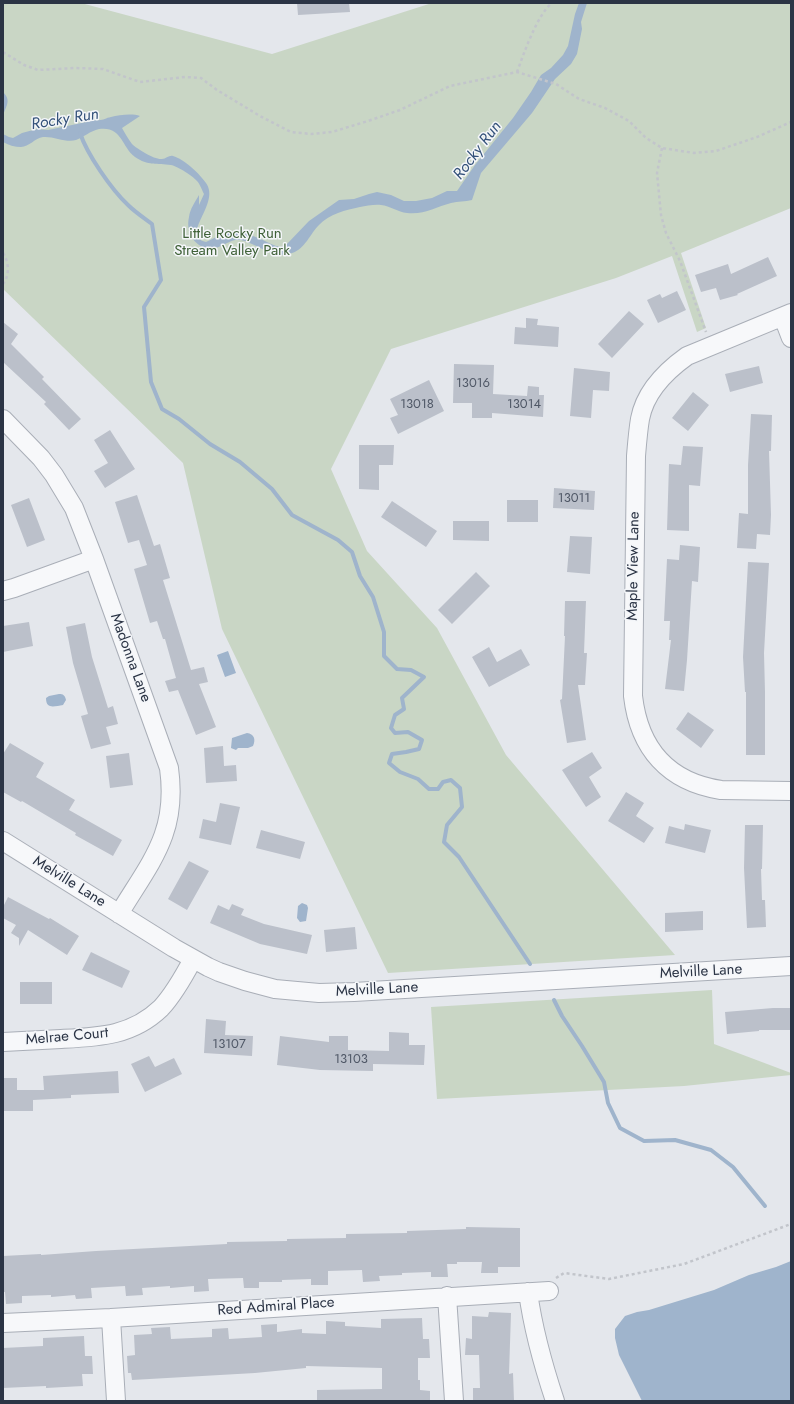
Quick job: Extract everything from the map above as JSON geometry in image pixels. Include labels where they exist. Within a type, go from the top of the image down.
[{"type":"street","name":"Maple View Lane","points":[[787,315],[710,345],[687,356],[673,366],[662,377],[646,401],[640,418],[636,456],[633,696],[637,720],[646,740],[658,758],[675,773],[695,783],[721,790],[791,791]]},
{"type":"street","points":[[787,315],[791,338]]},
{"type":"street","name":"Madonna Lane","points":[[3,419],[41,458],[54,475],[74,508],[94,559],[169,768],[172,785],[170,813],[162,841],[154,857],[119,914]]},
{"type":"street","points":[[3,591],[94,559]]},
{"type":"street","name":"Melville Lane","points":[[3,841],[193,959],[219,972],[245,982],[275,989],[320,993],[791,966]]},
{"type":"street","name":"Melrae Court","points":[[3,1042],[89,1038],[108,1036],[129,1029],[152,1016],[164,1004],[193,959]]},
{"type":"street","name":"Red Admiral Place","points":[[3,1323],[111,1318],[447,1296],[549,1291]]},
{"type":"street","points":[[528,1292],[531,1319],[539,1351],[555,1401]]},
{"type":"street","points":[[447,1296],[454,1401]]},
{"type":"street","points":[[111,1318],[116,1401]]},
{"type":"path","points":[[517,72],[527,45],[540,19],[549,4],[552,3]]},
{"type":"path","points":[[3,52],[24,65],[38,70],[75,68],[103,69],[140,82],[185,77],[201,78],[216,90],[291,132],[311,134],[332,132],[400,110],[450,86],[517,72],[556,84],[579,99],[605,108],[629,122],[646,138],[662,148],[694,153],[716,151],[757,137],[791,122]]},
{"type":"path","points":[[662,148],[657,173],[660,215],[666,233],[680,261],[710,345]]},
{"type":"path","points":[[3,253],[8,270],[7,279],[3,284]]},
{"type":"path","points":[[549,1291],[552,1280],[564,1273],[609,1279],[684,1264],[791,1224]]},
{"type":"green space","name":"Little Rocky Run Stream Valley Park","points":[[3,3],[81,3],[272,54],[432,3],[791,3],[791,208],[681,253],[706,328],[697,332],[672,256],[616,278],[391,349],[331,469],[367,551],[437,628],[506,755],[675,955],[388,973],[222,629],[183,463],[3,289]]},
{"type":"green space","points":[[712,990],[714,1044],[791,1073],[791,1075],[684,1086],[437,1099],[431,1007]]},
{"type":"water","name":"Rocky Run","points":[[579,3],[587,3],[581,22],[582,29],[577,54],[571,64],[555,79],[532,113],[481,173],[472,200],[451,203],[419,213],[404,212],[379,205],[370,205],[344,211],[323,221],[304,245],[297,251],[285,255],[266,251],[241,240],[234,240],[215,248],[203,247],[198,244],[191,235],[188,223],[193,206],[199,195],[199,205],[204,194],[198,182],[189,174],[174,166],[148,163],[140,160],[130,153],[117,134],[112,131],[107,129],[99,129],[72,141],[43,137],[24,147],[16,147],[3,142],[3,134],[13,138],[22,133],[37,129],[48,130],[122,115],[140,116],[122,128],[132,144],[155,158],[163,159],[172,156],[182,160],[200,175],[206,183],[209,191],[209,200],[198,226],[197,233],[199,238],[206,242],[222,235],[240,232],[281,247],[286,245],[309,221],[339,200],[354,199],[377,192],[391,195],[404,201],[416,201],[432,198],[447,191],[457,191],[475,165],[513,118],[541,75],[551,68],[563,55],[568,46]]},
{"type":"water","name":"Rocky Run","points":[[3,92],[8,100],[3,115]]},
{"type":"water","points":[[228,651],[236,673],[225,677],[217,655]]},
{"type":"water","points":[[59,694],[64,695],[66,698],[63,705],[49,706],[46,702],[46,698]]},
{"type":"water","points":[[247,733],[254,737],[253,746],[248,748],[238,748],[236,750],[231,748],[232,738]]},
{"type":"water","points":[[302,903],[307,905],[308,908],[306,921],[300,922],[297,918],[298,906]]},
{"type":"water","points":[[791,1261],[791,1401],[642,1401],[619,1355],[615,1338],[615,1329],[625,1316],[714,1290],[749,1275]]},
{"type":"building","points":[[297,3],[349,3],[350,12],[298,15]]},
{"type":"building","points":[[768,257],[777,276],[737,294],[738,295],[720,300],[716,288],[701,292],[695,275],[728,264],[731,274]]},
{"type":"building","points":[[677,291],[686,310],[658,323],[647,300],[660,294],[662,298]]},
{"type":"building","points":[[629,311],[644,324],[612,358],[598,344]]},
{"type":"building","points":[[526,318],[538,319],[537,325],[559,327],[558,347],[514,344],[515,327],[526,328]]},
{"type":"building","points":[[3,322],[18,334],[11,344],[44,377],[42,379],[81,419],[69,430],[44,404],[46,402],[3,362]]},
{"type":"building","points":[[454,364],[494,365],[493,394],[527,396],[528,386],[539,387],[539,395],[544,395],[543,417],[492,413],[492,418],[472,418],[472,403],[453,403]]},
{"type":"building","points":[[759,366],[763,383],[730,392],[725,374]]},
{"type":"building","points":[[574,368],[610,372],[609,391],[593,390],[591,418],[570,416]]},
{"type":"building","points":[[429,380],[444,411],[398,434],[390,418],[398,415],[390,399]]},
{"type":"building","points":[[693,392],[709,405],[688,431],[672,418]]},
{"type":"building","points":[[751,414],[772,415],[771,451],[769,451],[771,515],[770,535],[757,534],[756,549],[737,548],[739,513],[748,514],[748,465]]},
{"type":"building","points":[[110,430],[135,469],[105,488],[94,471],[108,463],[94,440]]},
{"type":"building","points":[[359,445],[394,445],[393,465],[379,465],[379,490],[359,489]]},
{"type":"building","points":[[683,446],[703,447],[700,486],[689,485],[689,531],[667,530],[669,464],[681,465]]},
{"type":"building","points":[[554,488],[595,491],[594,510],[553,508]]},
{"type":"building","points":[[137,495],[154,546],[160,544],[170,578],[163,580],[191,670],[204,667],[208,682],[199,684],[216,727],[196,735],[178,690],[169,692],[165,681],[176,678],[165,639],[163,639],[157,621],[150,623],[134,569],[147,565],[139,540],[128,543],[115,502]]},
{"type":"building","points":[[29,498],[45,540],[27,547],[11,505]]},
{"type":"building","points":[[507,500],[538,500],[538,522],[507,522]]},
{"type":"building","points":[[392,501],[437,531],[426,547],[381,517]]},
{"type":"building","points":[[453,521],[489,521],[489,541],[453,540]]},
{"type":"building","points":[[570,536],[592,537],[590,574],[567,572]]},
{"type":"building","points":[[680,545],[700,547],[698,582],[692,581],[684,691],[665,689],[671,640],[669,640],[670,621],[664,621],[667,559],[679,560]]},
{"type":"building","points":[[748,562],[769,563],[764,653],[765,755],[746,755],[746,692],[743,657]]},
{"type":"building","points":[[476,572],[490,586],[452,624],[438,610]]},
{"type":"building","points":[[565,601],[586,601],[584,653],[587,653],[585,685],[578,685],[586,740],[567,743],[560,700],[562,699]]},
{"type":"building","points":[[29,622],[33,646],[3,652],[3,626]]},
{"type":"building","points":[[85,623],[92,657],[108,708],[113,706],[118,724],[106,727],[111,744],[91,749],[81,716],[88,714],[73,663],[66,627]]},
{"type":"building","points":[[489,647],[497,662],[521,649],[530,665],[489,687],[472,657]]},
{"type":"building","points":[[688,712],[714,730],[701,748],[676,729]]},
{"type":"building","points":[[10,743],[44,763],[36,777],[75,800],[69,810],[122,840],[113,856],[75,835],[76,833],[22,801],[21,802],[3,792],[3,754]]},
{"type":"building","points":[[223,746],[224,766],[236,765],[237,781],[206,783],[204,748]]},
{"type":"building","points":[[592,752],[602,768],[589,777],[601,797],[586,807],[562,770]]},
{"type":"building","points":[[129,753],[133,785],[110,788],[106,756]]},
{"type":"building","points":[[626,792],[644,803],[636,816],[654,828],[644,843],[608,821]]},
{"type":"building","points":[[220,803],[240,807],[231,845],[199,838],[203,819],[216,822]]},
{"type":"building","points":[[685,824],[711,830],[705,853],[665,843],[669,826],[684,830]]},
{"type":"building","points":[[745,825],[763,825],[761,869],[762,900],[765,900],[766,927],[747,928],[744,868]]},
{"type":"building","points":[[261,830],[305,842],[300,859],[256,848]]},
{"type":"building","points":[[189,861],[209,871],[187,910],[168,899]]},
{"type":"building","points":[[8,897],[49,919],[50,918],[79,936],[67,955],[28,930],[19,946],[19,938],[11,933],[16,925],[3,918],[3,907]]},
{"type":"building","points":[[232,904],[244,909],[241,915],[264,924],[312,935],[307,954],[260,944],[210,923],[218,905],[229,910]]},
{"type":"building","points":[[703,911],[703,930],[665,932],[665,913]]},
{"type":"building","points":[[355,927],[357,949],[326,952],[324,930]]},
{"type":"building","points":[[91,952],[130,971],[122,988],[82,970]]},
{"type":"building","points":[[20,982],[52,982],[52,1004],[20,1004]]},
{"type":"building","points":[[791,1008],[791,1030],[759,1030],[727,1034],[725,1012]]},
{"type":"building","points":[[206,1019],[226,1021],[225,1035],[253,1036],[252,1056],[204,1053]]},
{"type":"building","points":[[389,1032],[409,1033],[409,1045],[425,1045],[424,1065],[373,1064],[373,1071],[320,1070],[277,1065],[280,1036],[329,1042],[329,1036],[348,1036],[348,1050],[389,1051]]},
{"type":"building","points":[[149,1056],[155,1067],[174,1058],[182,1074],[145,1092],[131,1064]]},
{"type":"building","points":[[118,1071],[119,1093],[71,1095],[71,1098],[33,1100],[33,1111],[3,1111],[3,1078],[17,1078],[17,1090],[44,1090],[43,1076]]},
{"type":"building","points":[[466,1227],[520,1228],[520,1267],[498,1267],[498,1273],[481,1273],[482,1262],[457,1262],[457,1264],[447,1264],[448,1277],[431,1277],[431,1272],[402,1273],[402,1275],[379,1276],[380,1281],[363,1282],[362,1270],[328,1271],[328,1285],[311,1285],[311,1279],[282,1280],[282,1282],[259,1282],[259,1288],[244,1288],[243,1278],[208,1279],[209,1291],[194,1292],[194,1286],[170,1288],[170,1286],[142,1288],[143,1295],[126,1296],[125,1286],[91,1288],[92,1298],[76,1299],[75,1295],[51,1297],[51,1295],[22,1296],[22,1303],[6,1304],[5,1292],[3,1292],[3,1256],[227,1244],[227,1242],[346,1238],[346,1234],[407,1233],[407,1231],[466,1229]]},
{"type":"building","points":[[489,1312],[511,1313],[509,1374],[513,1373],[514,1401],[473,1401],[473,1388],[480,1388],[479,1355],[465,1355],[466,1338],[472,1339],[472,1316],[488,1317]]},
{"type":"building","points":[[422,1318],[423,1339],[429,1339],[430,1358],[418,1358],[418,1380],[420,1380],[420,1390],[430,1391],[430,1401],[317,1401],[317,1390],[382,1389],[382,1368],[306,1366],[306,1368],[255,1373],[132,1380],[131,1373],[128,1373],[127,1356],[135,1355],[134,1335],[152,1334],[151,1328],[170,1327],[171,1339],[212,1337],[212,1329],[228,1328],[229,1339],[262,1337],[261,1325],[277,1324],[277,1332],[302,1329],[302,1333],[326,1334],[326,1321],[345,1322],[345,1326],[381,1328],[381,1319]]},
{"type":"building","points":[[84,1336],[85,1356],[92,1356],[93,1374],[82,1374],[83,1386],[3,1388],[3,1348],[43,1346],[43,1338]]},
{"type":"waterway","points":[[80,133],[88,151],[114,190],[131,208],[152,224],[161,280],[144,307],[151,382],[162,409],[179,419],[210,444],[240,462],[272,489],[292,515],[338,540],[352,552],[360,576],[373,597],[384,632],[384,656],[397,669],[411,670],[424,677],[402,698],[404,709],[395,715],[391,728],[395,733],[408,732],[422,740],[419,749],[392,754],[389,763],[400,772],[418,779],[429,789],[438,789],[443,782],[451,780],[460,788],[462,807],[447,825],[444,842],[459,857],[530,964]]},
{"type":"waterway","points":[[554,1000],[562,1016],[604,1082],[608,1103],[620,1128],[644,1141],[675,1140],[711,1150],[733,1167],[765,1206]]}]
